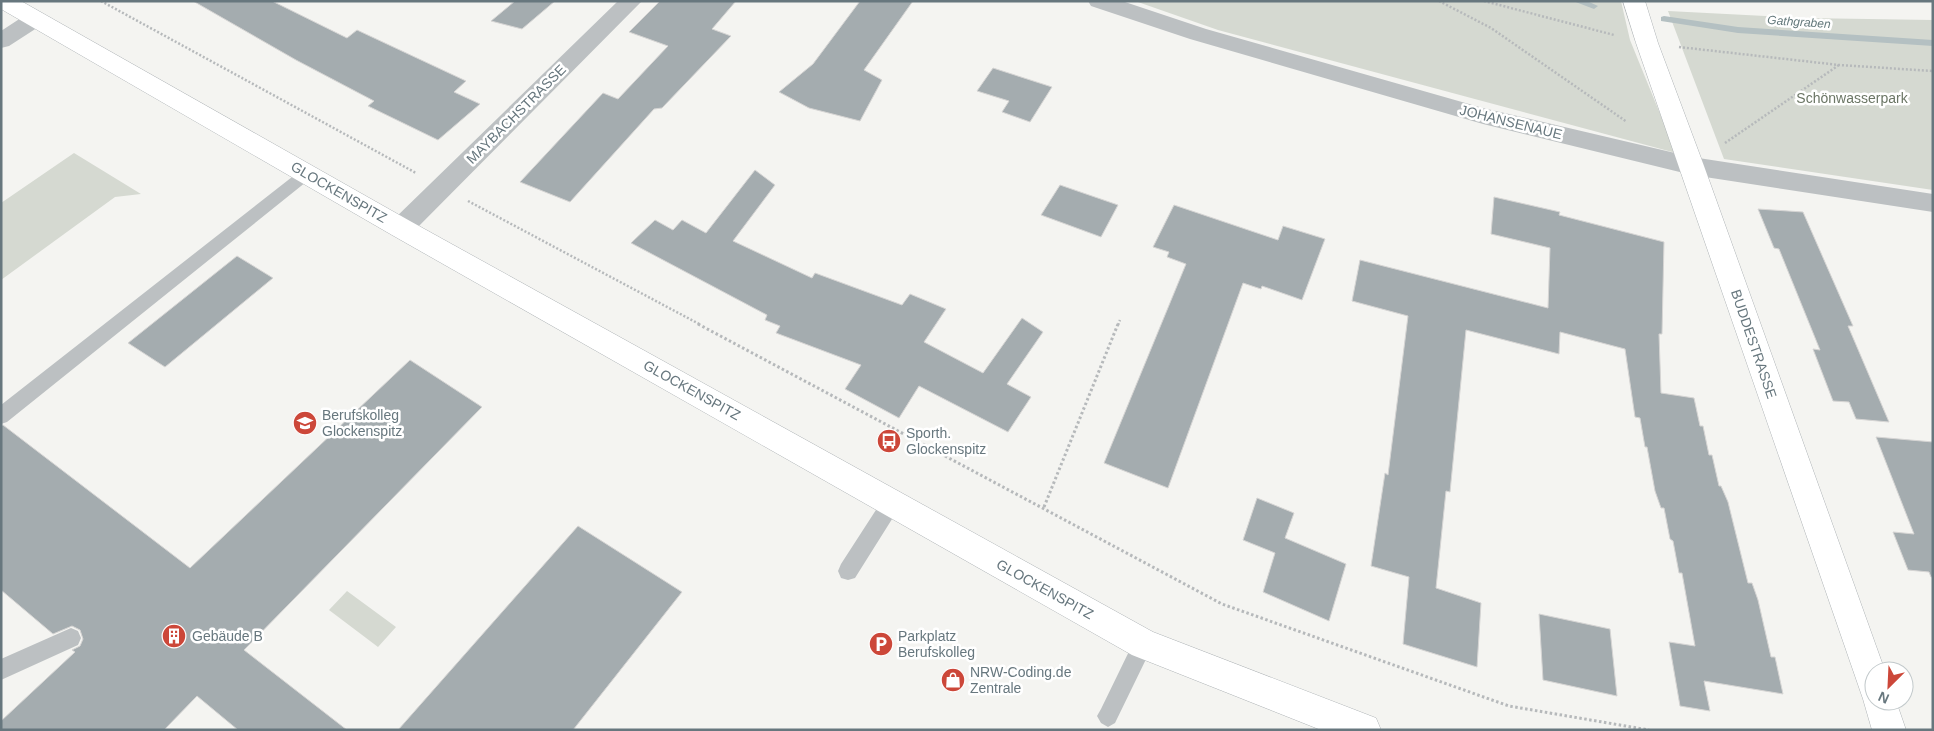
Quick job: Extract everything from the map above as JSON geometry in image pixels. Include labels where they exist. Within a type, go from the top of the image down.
[{"type":"main road","name":"GLOCKENSPITZ","points":[[4,1],[401,228],[1143,644],[1364,730]]},
{"type":"main road","name":"BUDDESTRASSE","points":[[1634,1],[1647,43],[1692,166],[1865,661]]},
{"type":"main road","points":[[1882,711],[1889,730]]},
{"type":"street","name":"MAYBACHSTRASSE","points":[[401,228],[631,1]]},
{"type":"street","name":"JOHANSENAUE","points":[[1099,1],[1198,34],[1483,116],[1692,166],[1933,203]]},
{"type":"street","points":[[1,41],[35,19]]},
{"type":"lane","points":[[1,416],[306,174]]},
{"type":"lane","points":[[848,571],[892,502]]},
{"type":"lane","points":[[1,670],[71,638]]},
{"type":"lane","points":[[1108,716],[1143,644]]},
{"type":"path","points":[[101,1],[443,188],[1044,507],[1222,604],[1510,706],[1649,730]]},
{"type":"path","points":[[1438,1],[1491,28],[1628,122]]},
{"type":"path","points":[[1484,1],[1647,43],[1839,65],[1933,71]]},
{"type":"path","points":[[1692,166],[1839,65]]},
{"type":"path","points":[[1044,507],[1120,320]]},
{"type":"green space","points":[[1135,1],[1621,1],[1630,40],[1676,153],[1218,30]]},
{"type":"green space","name":"Schönwasserpark","points":[[1668,11],[1803,18],[1933,20],[1933,190],[1724,159]]},
{"type":"green space","points":[[74,153],[141,194],[115,197],[1,280],[1,203]]},
{"type":"green space","points":[[347,591],[396,627],[378,647],[329,610]]},
{"type":"building","points":[[193,1],[272,1],[347,38],[357,30],[466,81],[454,92],[480,104],[438,140],[368,106],[374,101],[296,60]]},
{"type":"building","points":[[515,1],[555,1],[522,29],[491,21]]},
{"type":"building","points":[[660,1],[736,1],[712,29],[731,36],[662,108],[654,109],[570,202],[520,182],[603,93],[618,99],[668,46],[629,32]]},
{"type":"building","points":[[860,1],[913,1],[864,70],[882,80],[860,121],[809,108],[779,92],[813,64]]},
{"type":"building","points":[[993,68],[1052,87],[1030,122],[1002,112],[1009,101],[977,91]]},
{"type":"building","points":[[755,170],[775,185],[733,241],[812,278],[815,273],[902,305],[910,294],[946,309],[924,342],[983,373],[1022,318],[1043,332],[1007,384],[1031,397],[1008,432],[919,386],[899,418],[845,389],[861,365],[776,333],[780,326],[765,320],[767,315],[631,243],[655,220],[673,230],[682,220],[706,233]]},
{"type":"building","points":[[1060,185],[1118,205],[1101,237],[1041,215]]},
{"type":"building","points":[[1494,197],[1560,212],[1559,215],[1664,242],[1662,334],[1659,334],[1661,393],[1694,398],[1700,426],[1703,426],[1709,455],[1712,455],[1719,486],[1721,486],[1728,502],[1748,583],[1752,583],[1758,600],[1771,657],[1775,657],[1783,694],[1704,681],[1710,711],[1680,706],[1669,642],[1695,646],[1682,573],[1679,573],[1664,508],[1661,508],[1655,491],[1640,418],[1635,417],[1625,349],[1560,332],[1559,354],[1466,330],[1450,492],[1446,491],[1436,588],[1481,603],[1477,667],[1403,644],[1409,577],[1371,566],[1385,473],[1388,475],[1408,316],[1352,301],[1360,260],[1548,308],[1550,248],[1491,234]]},
{"type":"building","points":[[1174,205],[1278,240],[1283,226],[1325,239],[1302,300],[1262,286],[1261,289],[1243,283],[1168,488],[1104,463],[1186,264],[1167,257],[1169,252],[1153,247]]},
{"type":"building","points":[[1758,209],[1803,212],[1853,326],[1848,326],[1889,422],[1856,419],[1849,402],[1833,401],[1813,349],[1820,350],[1779,249],[1774,248]]},
{"type":"building","points":[[237,256],[273,278],[165,367],[128,343]]},
{"type":"building","points":[[410,360],[482,407],[244,650],[347,730],[238,730],[197,696],[164,730],[1,730],[1,721],[75,652],[72,650],[80,646],[83,639],[80,630],[72,626],[53,634],[1,590],[1,426],[3,425],[190,568]]},
{"type":"building","points":[[1876,437],[1933,442],[1933,577],[1931,577],[1929,572],[1908,570],[1893,532],[1914,534]]},
{"type":"building","points":[[1257,498],[1294,513],[1285,538],[1346,564],[1329,621],[1263,592],[1275,553],[1243,540]]},
{"type":"building","points":[[578,526],[682,592],[573,730],[398,730]]},
{"type":"building","points":[[1539,614],[1610,629],[1617,696],[1543,680]]},
{"type":"waterway","name":"Gathgraben","points":[[1577,1],[1594,6]]},
{"type":"waterway","name":"Gathgraben","points":[[1664,19],[1738,30],[1933,43]]},
{"type":"place","name":"Berufskolleg Glockenspitz","points":[[305,423]]},
{"type":"place","name":"Sporth. Glockenspitz","points":[[889,441]]},
{"type":"place","name":"Gebäude B","points":[[174,636]]},
{"type":"place","name":"Parkplatz Berufskolleg","points":[[881,644]]},
{"type":"place","name":"NRW-Coding.de Zentrale","points":[[953,680]]}]
